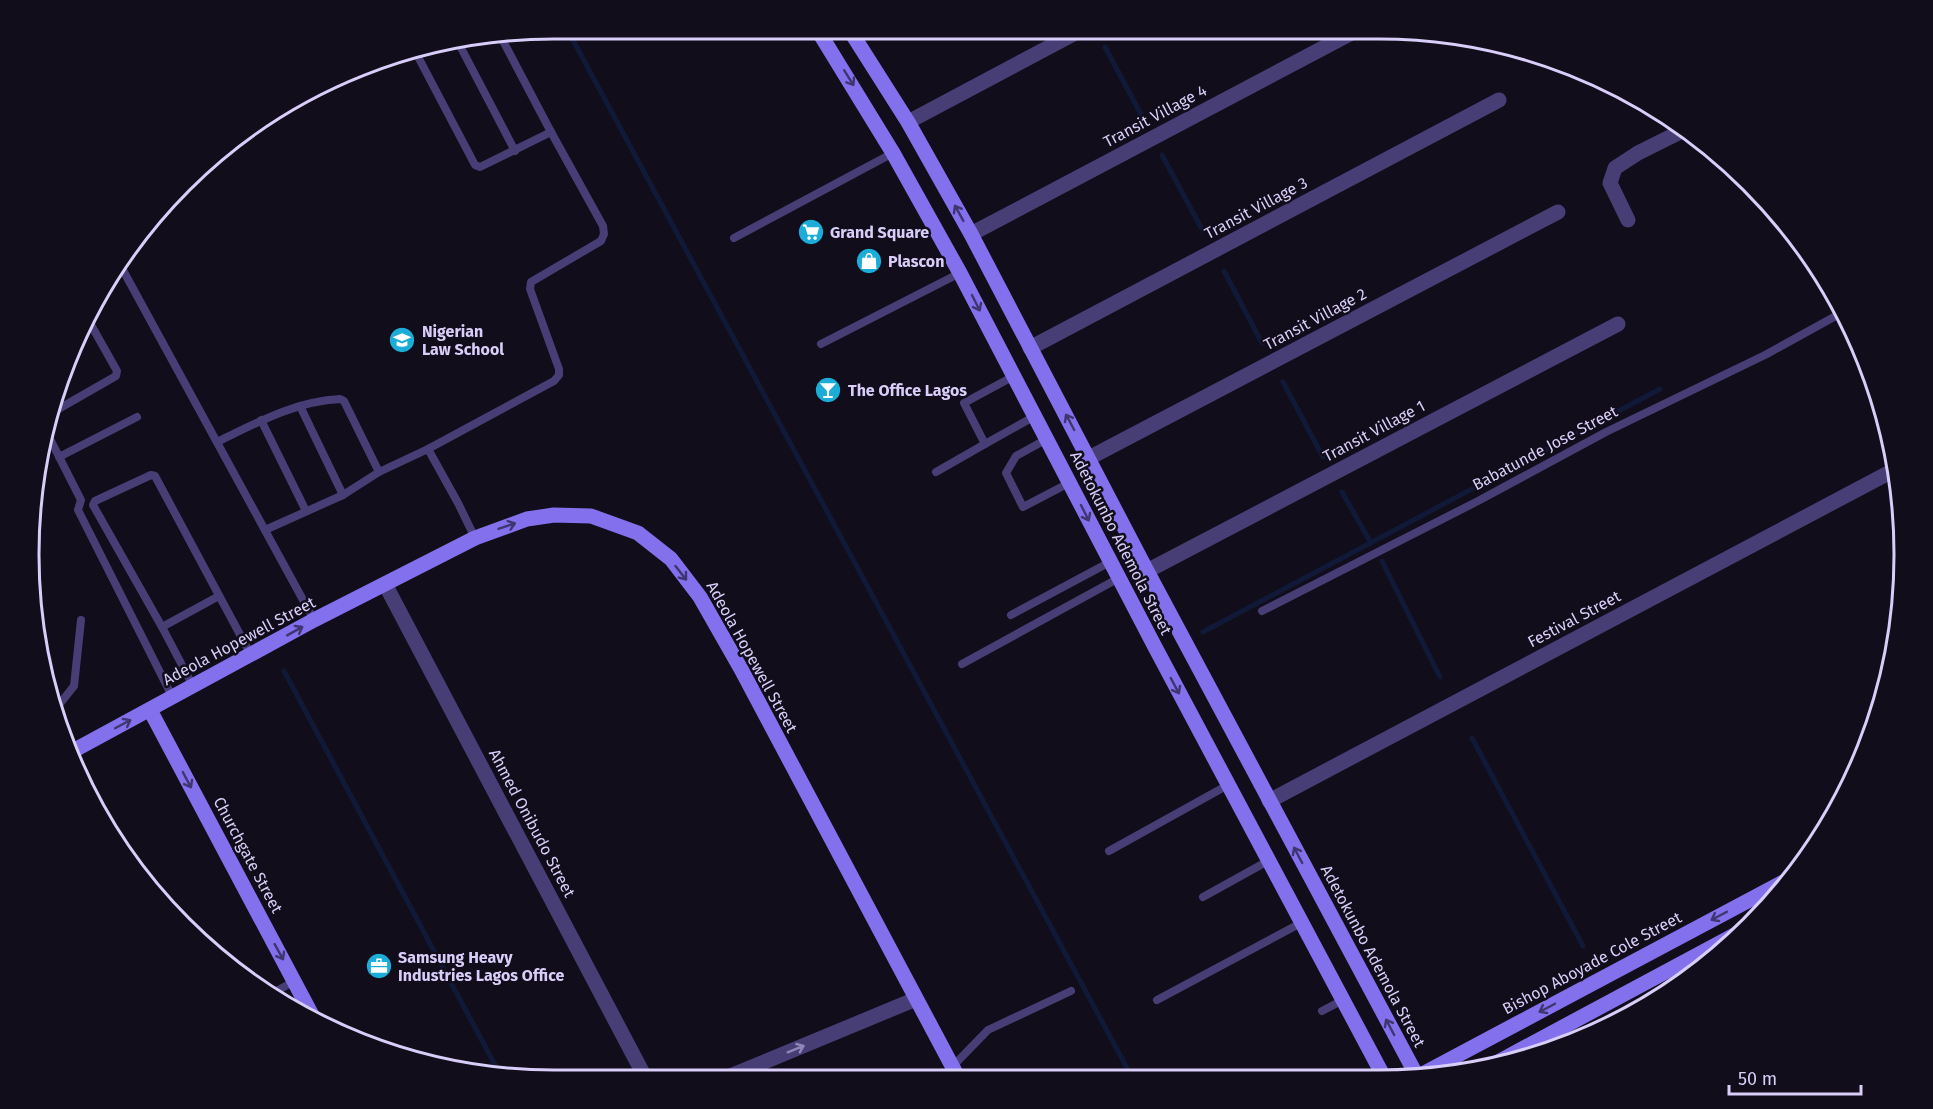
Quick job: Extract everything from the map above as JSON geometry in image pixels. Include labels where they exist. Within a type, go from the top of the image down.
[{"type":"main road","name":"Adetokunbo Ademola Street","points":[[824,39],[893,153],[960,273],[1110,562],[1380,1070]]},
{"type":"main road","name":"Adetokunbo Ademola Street","points":[[855,39],[908,122],[971,234],[1411,1069]]},
{"type":"main road","name":"Adeola Hopewell Street","points":[[77,749],[314,620],[475,538],[527,519],[554,515],[591,516],[638,533],[671,560],[700,597],[741,669],[953,1070]]},
{"type":"main road","name":"Churchgate Street","points":[[150,710],[308,1007]]},
{"type":"main road","name":"Bishop Aboyade Cole Street","points":[[1437,1067],[1770,889]]},
{"type":"main road","points":[[1521,1049],[1712,947]]},
{"type":"street","points":[[908,122],[1064,39]]},
{"type":"street","name":"Transit Village 4","points":[[971,234],[1340,39]]},
{"type":"street","name":"Transit Village 3","points":[[1030,348],[1499,100]]},
{"type":"street","points":[[1628,220],[1610,183],[1615,168],[1638,153],[1676,134]]},
{"type":"street","name":"Transit Village 2","points":[[1089,458],[1558,212]]},
{"type":"street","name":"Transit Village 1","points":[[1147,571],[1618,324]]},
{"type":"street","name":"Festival Street","points":[[1269,801],[1888,473]]},
{"type":"street","name":"Ahmed Onibudo Street","points":[[386,584],[641,1070]]},
{"type":"street","points":[[745,1070],[916,999]]},
{"type":"lane","points":[[265,530],[343,495],[379,472],[428,449],[555,381],[559,375],[559,369],[530,289],[531,282],[601,241],[604,234],[603,226],[503,42]]},
{"type":"lane","points":[[461,48],[514,151]]},
{"type":"lane","points":[[419,58],[475,165],[480,167],[551,132]]},
{"type":"lane","points":[[734,238],[893,153]]},
{"type":"lane","points":[[124,272],[314,620]]},
{"type":"lane","points":[[821,344],[960,273]]},
{"type":"lane","name":"Babatunde Jose Street","points":[[1262,611],[1478,501],[1663,403],[1765,355],[1835,316]]},
{"type":"lane","points":[[61,408],[116,376],[117,372],[92,327]]},
{"type":"lane","points":[[985,444],[964,403],[1014,376]]},
{"type":"lane","points":[[217,442],[261,420],[300,406],[340,399],[344,401],[379,472]]},
{"type":"lane","points":[[300,406],[343,495]]},
{"type":"lane","points":[[936,472],[1035,416]]},
{"type":"lane","points":[[59,457],[137,417]]},
{"type":"lane","points":[[261,420],[306,511]]},
{"type":"lane","points":[[1047,439],[1016,456],[1006,473],[1023,507],[1069,483]]},
{"type":"lane","points":[[52,443],[81,500],[78,510],[172,698]]},
{"type":"lane","points":[[428,449],[475,538]]},
{"type":"lane","points":[[194,686],[93,505],[95,501],[147,475],[155,476],[251,655]]},
{"type":"lane","points":[[1011,615],[1110,562]]},
{"type":"lane","points":[[962,664],[1119,578]]},
{"type":"lane","points":[[162,627],[219,596]]},
{"type":"lane","points":[[61,702],[74,686],[81,620]]},
{"type":"lane","points":[[1109,850],[1228,785]]},
{"type":"lane","points":[[1203,897],[1268,861]]},
{"type":"lane","points":[[1156,1000],[1301,923]]},
{"type":"lane","points":[[279,990],[295,981]]},
{"type":"lane","points":[[957,1070],[988,1030],[1071,991]]},
{"type":"lane","points":[[1322,1011],[1343,1000]]},
{"type":"waterway","points":[[572,39],[1128,1070]]},
{"type":"waterway","points":[[1105,47],[1143,118]]},
{"type":"waterway","points":[[1162,155],[1203,231]]},
{"type":"waterway","points":[[1224,271],[1262,343]]},
{"type":"waterway","points":[[1283,382],[1323,457]]},
{"type":"waterway","points":[[1203,632],[1660,389]]},
{"type":"waterway","points":[[1342,492],[1371,543]]},
{"type":"waterway","points":[[1382,561],[1440,677]]},
{"type":"waterway","points":[[284,671],[496,1067]]},
{"type":"waterway","points":[[1472,738],[1583,946]]},
{"type":"place","name":"Grand Square","points":[[811,232]]},
{"type":"place","name":"Plascon","points":[[869,261]]},
{"type":"place","name":"Nigerian Law School","points":[[402,340]]},
{"type":"place","name":"The Office Lagos","points":[[828,390]]},
{"type":"place","name":"Samsung Heavy Industries Lagos Office","points":[[379,966]]}]
